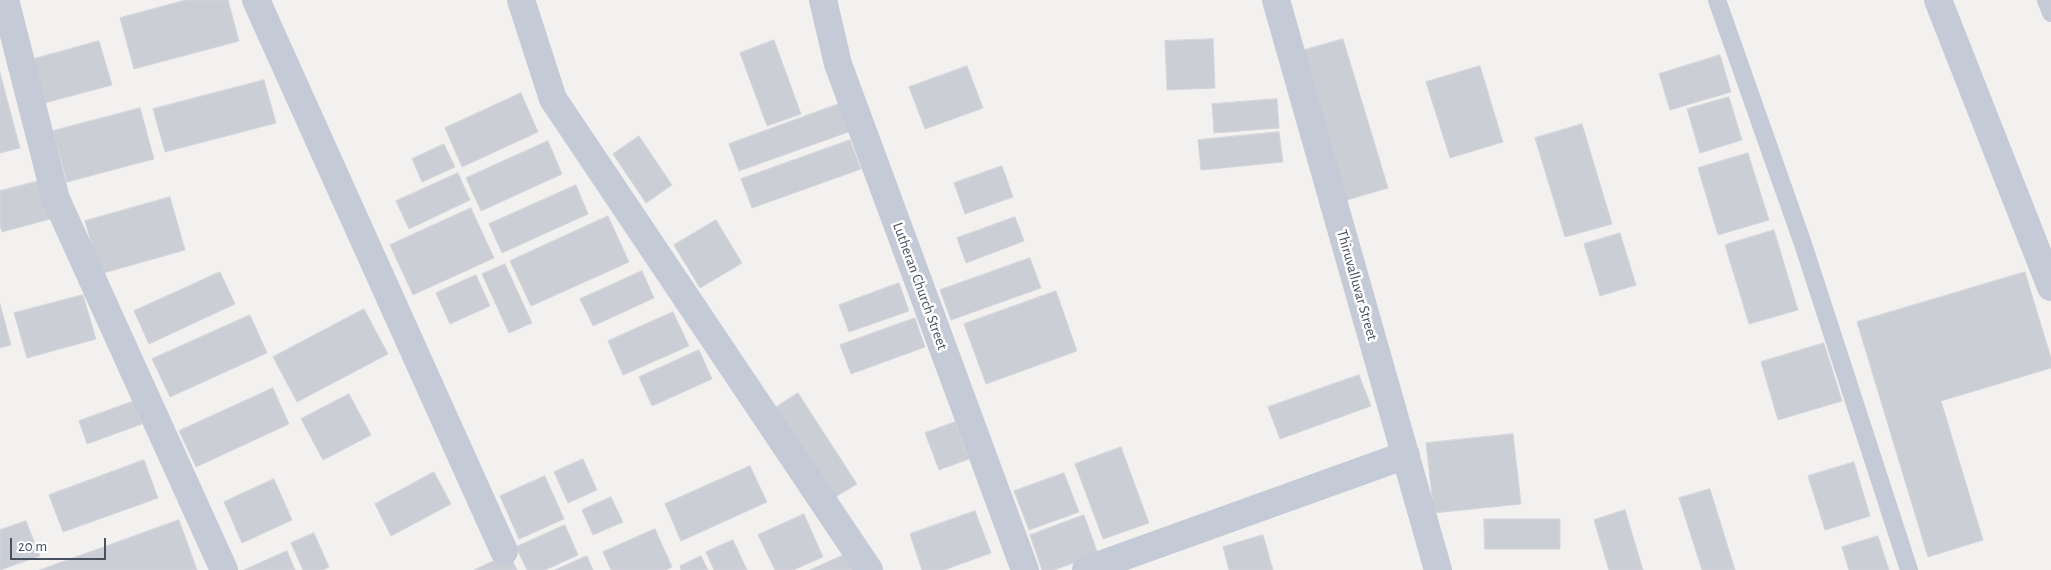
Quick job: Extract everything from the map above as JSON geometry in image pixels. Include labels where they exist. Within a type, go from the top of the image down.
[{"type":"street","points":[[5,0],[56,199],[224,570]]},
{"type":"street","points":[[256,0],[504,551]]},
{"type":"street","points":[[521,0],[553,99],[869,570]]},
{"type":"street","name":"Lutheran Church Street","points":[[823,0],[838,64],[1024,570]]},
{"type":"street","name":"Thiruvalluvar Street","points":[[1276,0],[1438,570]]},
{"type":"street","points":[[1938,0],[2051,287]]},
{"type":"street","points":[[1086,570],[1406,455]]},
{"type":"lane","points":[[1717,0],[1803,244],[1909,570]]},
{"type":"lane","points":[[2046,0],[2051,13]]},
{"type":"building","points":[[186,0],[228,0],[239,41],[134,69],[120,18]]},
{"type":"building","points":[[1213,39],[1215,88],[1167,90],[1165,41]]},
{"type":"building","points":[[1343,39],[1388,188],[1340,202],[1294,53]]},
{"type":"building","points":[[774,40],[801,114],[767,126],[740,53]]},
{"type":"building","points":[[99,41],[112,85],[41,104],[30,60]]},
{"type":"building","points":[[1720,55],[1731,92],[1670,110],[1659,74]]},
{"type":"building","points":[[967,66],[983,108],[925,129],[909,87]]},
{"type":"building","points":[[1480,66],[1503,142],[1450,158],[1426,82]]},
{"type":"building","points":[[0,73],[20,148],[0,153]]},
{"type":"building","points":[[264,80],[276,123],[165,152],[153,109]]},
{"type":"building","points":[[521,93],[538,132],[462,167],[445,128]]},
{"type":"building","points":[[1729,97],[1742,140],[1700,153],[1687,109]]},
{"type":"building","points":[[1277,99],[1279,128],[1214,133],[1212,104]]},
{"type":"building","points":[[844,102],[854,130],[739,171],[729,144]]},
{"type":"building","points":[[140,108],[154,159],[67,182],[53,131]]},
{"type":"building","points":[[1582,124],[1612,224],[1565,237],[1535,138]]},
{"type":"building","points":[[1279,132],[1283,162],[1201,170],[1198,140]]},
{"type":"building","points":[[639,136],[672,185],[646,203],[613,154]]},
{"type":"building","points":[[850,140],[861,169],[752,208],[741,179]]},
{"type":"building","points":[[548,141],[562,174],[481,211],[466,178]]},
{"type":"building","points":[[444,144],[455,167],[422,182],[412,159]]},
{"type":"building","points":[[1748,153],[1769,220],[1718,235],[1698,168]]},
{"type":"building","points":[[1002,166],[1013,197],[965,214],[954,183]]},
{"type":"building","points":[[458,173],[470,200],[409,229],[396,201]]},
{"type":"building","points":[[39,181],[50,219],[2,232],[0,225],[0,191]]},
{"type":"building","points":[[576,185],[588,214],[502,253],[489,224]]},
{"type":"building","points":[[170,197],[185,250],[100,274],[85,221]]},
{"type":"building","points":[[471,208],[494,258],[413,295],[390,245]]},
{"type":"building","points":[[608,216],[629,262],[531,306],[510,261]]},
{"type":"building","points":[[1015,217],[1024,241],[966,263],[957,238]]},
{"type":"building","points":[[716,220],[742,263],[700,288],[674,245]]},
{"type":"building","points":[[1774,230],[1798,310],[1749,324],[1725,245]]},
{"type":"building","points":[[1620,233],[1636,285],[1600,296],[1584,244]]},
{"type":"building","points":[[1030,258],[1041,288],[951,320],[940,290]]},
{"type":"building","points":[[505,264],[532,323],[509,333],[482,274]]},
{"type":"building","points":[[642,271],[654,298],[593,326],[580,299]]},
{"type":"building","points":[[220,272],[235,304],[149,344],[134,311]]},
{"type":"building","points":[[2025,272],[2051,358],[2051,368],[1941,401],[1983,540],[1928,557],[1857,322]]},
{"type":"building","points":[[476,275],[490,306],[450,324],[436,293]]},
{"type":"building","points":[[899,283],[909,311],[849,332],[839,305]]},
{"type":"building","points":[[1056,291],[1077,351],[986,384],[964,324]]},
{"type":"building","points":[[83,295],[96,339],[27,358],[14,313]]},
{"type":"building","points":[[0,304],[11,345],[0,348]]},
{"type":"building","points":[[364,309],[388,354],[297,402],[273,357]]},
{"type":"building","points":[[673,312],[689,346],[623,375],[608,341]]},
{"type":"building","points":[[250,315],[267,353],[170,397],[152,359]]},
{"type":"building","points":[[915,318],[925,347],[851,374],[840,345]]},
{"type":"building","points":[[1824,343],[1842,401],[1778,420],[1761,362]]},
{"type":"building","points":[[699,350],[712,379],[652,406],[639,377]]},
{"type":"building","points":[[1359,375],[1371,406],[1280,439],[1268,407]]},
{"type":"building","points":[[273,388],[289,424],[196,467],[179,431]]},
{"type":"building","points":[[798,393],[857,484],[829,501],[770,411]]},
{"type":"building","points":[[349,394],[371,435],[323,460],[301,419]]},
{"type":"building","points":[[134,401],[142,424],[87,444],[79,421]]},
{"type":"building","points":[[955,422],[969,459],[939,470],[925,433]]},
{"type":"building","points":[[1513,434],[1521,504],[1434,513],[1426,443]]},
{"type":"building","points":[[1121,447],[1149,523],[1103,539],[1075,464]]},
{"type":"building","points":[[583,459],[597,490],[568,503],[554,472]]},
{"type":"building","points":[[144,460],[158,498],[63,532],[49,495]]},
{"type":"building","points":[[1854,462],[1870,516],[1825,530],[1808,476]]},
{"type":"building","points":[[750,466],[767,502],[681,541],[665,504]]},
{"type":"building","points":[[434,472],[451,504],[391,536],[375,504]]},
{"type":"building","points":[[1064,473],[1079,512],[1029,530],[1014,491]]},
{"type":"building","points":[[545,476],[564,519],[519,539],[500,496]]},
{"type":"building","points":[[274,479],[292,520],[242,543],[224,502]]},
{"type":"building","points":[[1710,489],[1735,570],[1702,570],[1679,498]]},
{"type":"building","points":[[611,497],[623,522],[593,535],[582,510]]},
{"type":"building","points":[[1625,510],[1643,570],[1609,570],[1594,520]]},
{"type":"building","points":[[975,511],[991,553],[944,570],[922,570],[910,534]]},
{"type":"building","points":[[804,514],[823,557],[793,570],[775,570],[758,535]]},
{"type":"building","points":[[1084,515],[1098,554],[1054,570],[1042,570],[1030,535]]},
{"type":"building","points":[[1484,519],[1560,519],[1560,549],[1485,549]]},
{"type":"building","points":[[179,520],[197,570],[40,570]]},
{"type":"building","points":[[26,521],[40,556],[0,570],[0,530]]},
{"type":"building","points":[[565,525],[578,555],[545,570],[527,570],[516,547]]},
{"type":"building","points":[[655,529],[672,567],[665,570],[611,570],[603,552]]},
{"type":"building","points":[[314,533],[329,567],[323,570],[303,570],[291,543]]},
{"type":"building","points":[[1263,535],[1273,570],[1229,570],[1223,547]]},
{"type":"building","points":[[1878,536],[1889,570],[1849,570],[1842,547]]},
{"type":"building","points":[[733,540],[747,570],[714,570],[706,552]]},
{"type":"building","points":[[287,551],[295,570],[244,570]]},
{"type":"building","points":[[848,553],[856,570],[810,570]]},
{"type":"building","points":[[509,554],[517,570],[474,570]]},
{"type":"building","points":[[587,556],[593,570],[555,570]]},
{"type":"building","points":[[701,556],[708,570],[681,570],[680,566]]}]
